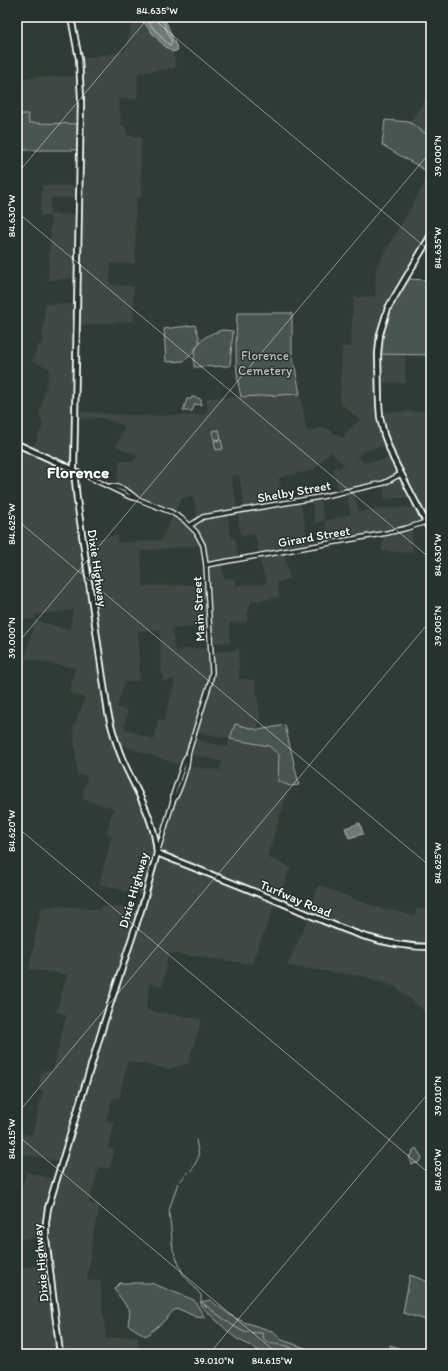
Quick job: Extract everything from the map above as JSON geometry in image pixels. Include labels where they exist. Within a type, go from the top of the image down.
[{"type":"main road","name":"Dixie Highway","points":[[60,1354],[46,1238],[48,1208],[104,1023],[142,907],[157,853],[150,821],[114,738],[108,713],[77,500],[74,470],[82,99],[79,59],[71,17]]},
{"type":"main road","points":[[431,235],[388,308],[380,334],[378,347],[378,403],[386,442],[431,532]]},
{"type":"main road","points":[[17,444],[74,470]]},
{"type":"main road","name":"Turfway Road","points":[[157,853],[273,899],[309,916],[360,936],[390,943],[431,947]]},
{"type":"street","name":"Main Street","points":[[74,470],[109,486],[116,486],[132,493],[135,498],[171,512],[191,525],[202,543],[206,565],[212,672],[188,754],[189,759],[177,796],[173,801],[157,853]]},
{"type":"street","name":"Shelby Street","points":[[191,525],[203,517],[384,484],[401,474]]},
{"type":"street","name":"Girard Street","points":[[206,565],[387,533],[426,522]]},
{"type":"shaded area","points":[[133,17],[150,17],[173,52],[176,68],[138,73],[137,99],[119,99],[121,125],[126,127],[127,135],[141,137],[141,198],[136,198],[135,263],[111,264],[110,285],[134,286],[134,321],[77,326],[76,411],[138,416],[204,415],[208,411],[206,398],[300,394],[307,431],[326,427],[342,438],[354,424],[360,420],[340,403],[342,347],[351,346],[353,297],[375,296],[376,268],[431,172],[431,235],[393,299],[379,354],[405,355],[406,383],[378,383],[379,412],[427,411],[431,415],[431,532],[426,522],[412,527],[412,553],[382,551],[383,534],[328,543],[325,521],[351,514],[345,492],[338,493],[333,468],[345,466],[330,452],[314,470],[279,478],[284,503],[300,500],[309,547],[284,552],[290,579],[277,582],[279,597],[251,601],[246,622],[230,623],[230,642],[210,644],[209,626],[172,629],[175,650],[210,647],[211,652],[239,650],[239,679],[255,680],[260,716],[258,730],[235,725],[269,746],[279,755],[278,781],[290,786],[267,857],[291,867],[251,964],[169,953],[162,986],[150,984],[146,1010],[202,1019],[188,1064],[167,1069],[128,1061],[119,1098],[113,1098],[106,1120],[115,1123],[108,1148],[115,1150],[109,1169],[99,1167],[89,1203],[100,1206],[94,1230],[87,1281],[100,1280],[106,1339],[137,1335],[139,1354],[17,1354],[17,1268],[49,1265],[46,1238],[17,1239],[17,1205],[26,1172],[56,1180],[61,1162],[17,1153],[17,1132],[32,1135],[43,1091],[38,1090],[42,1070],[53,1071],[66,1015],[56,1012],[67,975],[29,969],[41,908],[57,905],[100,910],[100,907],[125,907],[140,911],[145,896],[99,884],[112,836],[107,834],[113,808],[82,799],[87,775],[77,775],[74,731],[72,731],[85,698],[69,693],[75,668],[25,659],[35,620],[17,620],[17,444],[32,450],[43,424],[39,415],[50,369],[32,361],[39,344],[42,345],[45,304],[77,304],[78,278],[48,280],[51,216],[40,216],[42,185],[80,186],[81,124],[28,123],[28,114],[17,114],[17,78],[80,76],[79,59],[125,51]],"holes":[[[51,198],[80,198],[79,215],[50,214]],[[103,418],[124,426],[116,447],[137,455],[134,462],[120,460],[116,486],[135,498],[174,514],[161,540],[119,543],[117,535],[83,541],[74,470],[76,419]],[[387,445],[393,458],[364,463],[357,457],[362,452]],[[239,475],[245,510],[238,511],[231,476]],[[384,484],[384,499],[413,497],[418,507],[383,508],[359,512],[354,490]],[[193,496],[198,519],[190,525],[174,513],[182,498]],[[237,512],[241,536],[255,534],[263,573],[267,582],[263,584],[236,585],[235,578],[224,578],[222,562],[239,559],[235,538],[231,538],[227,513]],[[203,545],[206,584],[143,586],[141,551]],[[73,610],[70,630],[35,620],[35,615]],[[160,630],[160,654],[163,681],[175,680],[164,721],[158,719],[154,740],[124,728],[128,711],[117,707],[125,682],[140,681],[138,631]],[[196,731],[229,739],[227,747],[193,739]],[[117,744],[183,766],[189,754],[222,762],[219,770],[187,766],[159,845],[156,844],[144,806]]]},
{"type":"shaded area","points":[[431,93],[431,137],[409,122]]},
{"type":"shaded area","points":[[320,497],[325,521],[315,523],[311,498]]},
{"type":"shaded area","points":[[319,885],[373,906],[415,916],[416,909],[431,908],[431,1017],[396,987],[366,977],[287,966],[309,916],[306,915]]},
{"type":"green space","points":[[17,114],[28,114],[29,123],[82,124],[81,150],[17,150]]},
{"type":"green space","points":[[385,120],[409,122],[431,137],[430,173],[382,145]]},
{"type":"green space","points":[[405,279],[431,280],[431,355],[378,354],[383,320]]},
{"type":"green space","name":"Florence Cemetery","points":[[237,313],[292,313],[292,352],[300,394],[241,397],[236,366]]},
{"type":"green space","points":[[195,325],[199,337],[199,343],[192,354],[184,361],[166,362],[164,329]]},
{"type":"green space","points":[[222,330],[233,331],[230,366],[194,367],[195,353],[200,342],[209,335]]},
{"type":"green space","points":[[192,397],[201,400],[201,405],[195,404],[192,411],[183,411],[187,399],[191,399]]},
{"type":"green space","points":[[219,430],[221,439],[214,440],[212,431]]},
{"type":"green space","points":[[221,440],[223,449],[216,450],[214,441]]},
{"type":"green space","points":[[235,724],[258,730],[285,725],[299,785],[290,786],[278,781],[279,755],[269,746],[230,739]]},
{"type":"green space","points":[[416,1148],[422,1158],[418,1163],[412,1164],[409,1156],[412,1155],[413,1150]]},
{"type":"green space","points":[[410,1275],[431,1283],[431,1329],[427,1328],[429,1321],[403,1313]]},
{"type":"green space","points":[[120,1283],[151,1283],[194,1300],[205,1318],[196,1317],[179,1309],[174,1310],[164,1321],[146,1336],[128,1325],[130,1311],[114,1289]]},
{"type":"green space","points":[[210,1300],[230,1315],[244,1322],[272,1331],[282,1340],[323,1354],[263,1353],[234,1337],[200,1305],[201,1302]]},
{"type":"green space","points":[[390,1345],[417,1354],[390,1354]]},
{"type":"water","points":[[141,17],[164,17],[178,50],[173,52],[165,47]]},
{"type":"water","points":[[360,823],[363,834],[349,838],[345,828]]},
{"type":"waterway","points":[[196,1140],[199,1156],[193,1168],[178,1183],[169,1210],[173,1250],[183,1274],[201,1295],[201,1302],[232,1325],[244,1332],[262,1333],[265,1342],[287,1346],[304,1354]]},
{"type":"district","name":"Florence","points":[[78,472]]}]
